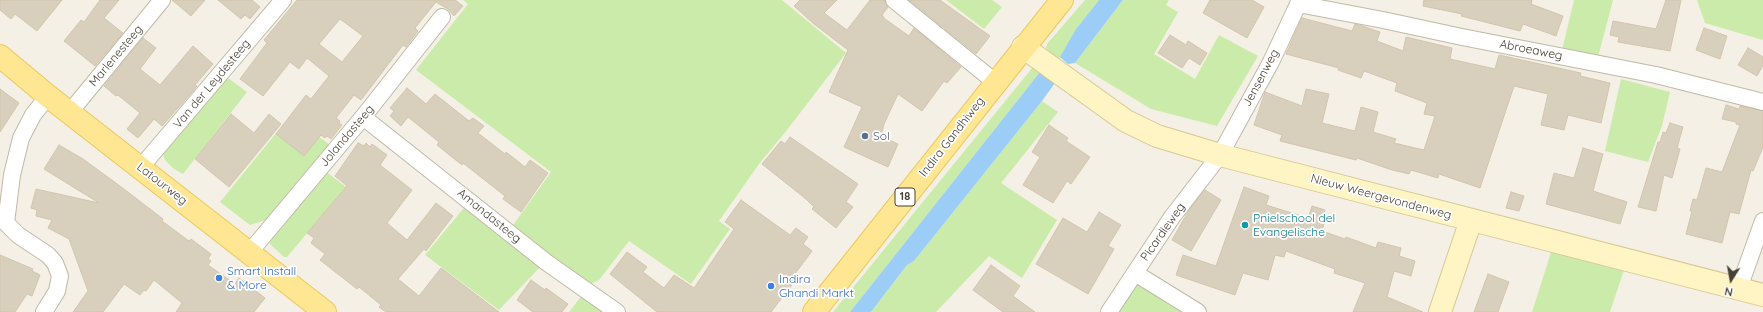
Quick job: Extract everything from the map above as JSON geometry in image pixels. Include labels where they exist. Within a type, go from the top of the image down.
[{"type":"main road","name":"Indira Gandhiweg","points":[[814,312],[995,82],[1030,52],[1062,0]]},
{"type":"main road","name":"Latourweg","points":[[0,56],[48,96],[324,312]]},
{"type":"street","name":"Marlenesteeg","points":[[70,112],[162,0]]},
{"type":"street","name":"Van der Leydesteeg","points":[[140,167],[283,0]]},
{"type":"street","points":[[894,0],[995,82]]},
{"type":"street","name":"Abroeaweg","points":[[1299,2],[1462,37],[1656,75],[1763,102]]},
{"type":"street","name":"Jensenweg","points":[[1220,155],[1271,62],[1299,2]]},
{"type":"street","name":"Jolandasteeg","points":[[249,253],[363,117],[442,17]]},
{"type":"street","name":"Nieuw Weergevondenweg","points":[[1030,52],[1135,127],[1156,136],[1220,155],[1763,295]]},
{"type":"street","points":[[44,312],[57,291],[60,276],[55,264],[48,255],[18,236],[3,223],[21,138],[34,115],[48,96]]},
{"type":"street","name":"Amandasteeg","points":[[363,117],[546,262],[617,312]]},
{"type":"street","name":"Picardieweg","points":[[1109,312],[1172,217],[1220,155]]},
{"type":"street","points":[[1440,312],[1471,220]]},
{"type":"street","points":[[1738,288],[1763,222]]},
{"type":"street","points":[[1135,272],[1198,312]]},
{"type":"green space","points":[[463,0],[782,0],[846,53],[759,164],[719,221],[730,229],[691,284],[629,241],[599,280],[587,286],[511,228],[551,172],[416,70],[468,4]]},
{"type":"green space","points":[[946,0],[992,0],[1002,7],[984,29]]},
{"type":"green space","points":[[1085,0],[1099,0],[1076,29],[1059,60],[1046,48],[1047,44]]},
{"type":"green space","points":[[1123,0],[1169,0],[1166,5],[1178,12],[1154,54],[1195,79],[1219,35],[1258,56],[1217,126],[1151,109],[1075,63]]},
{"type":"green space","points":[[1574,0],[1613,0],[1598,57],[1562,50]]},
{"type":"green space","points":[[1697,0],[1763,0],[1763,40],[1705,23]]},
{"type":"green space","points":[[1033,67],[1040,72],[850,312],[833,312]]},
{"type":"green space","points":[[224,75],[247,92],[183,174],[174,169],[165,160],[163,154],[164,149]]},
{"type":"green space","points":[[1621,79],[1670,92],[1662,126],[1648,162],[1605,151]]},
{"type":"green space","points":[[1042,101],[1058,112],[1001,183],[1057,220],[1022,278],[989,256],[936,312],[871,312],[907,265],[914,261]]},
{"type":"green space","points":[[290,116],[330,145],[266,220],[250,225],[220,202]]},
{"type":"green space","points":[[325,171],[346,187],[287,257],[284,257],[270,244],[269,238]]},
{"type":"green space","points":[[467,204],[542,265],[499,310],[425,255]]},
{"type":"green space","points":[[1552,249],[1624,270],[1610,312],[1532,312]]},
{"type":"green space","points":[[1129,278],[1189,312],[1105,312]]},
{"type":"green space","points":[[583,294],[606,312],[569,312]]},
{"type":"water","points":[[1099,0],[1123,0],[1075,63],[1068,64],[1060,57],[1076,29]]},
{"type":"water","points":[[1040,72],[1055,83],[1042,101],[914,261],[907,265],[871,312],[850,312]]},
{"type":"building","points":[[0,0],[62,0],[37,31],[15,14],[11,19],[0,10]]},
{"type":"building","points":[[100,0],[119,0],[104,18],[123,33],[95,66],[64,41],[81,20],[84,22]]},
{"type":"building","points":[[172,0],[205,0],[191,16]]},
{"type":"building","points":[[218,0],[252,0],[260,7],[250,19],[245,15],[241,19]]},
{"type":"building","points":[[297,0],[455,0],[463,6],[454,16],[448,9],[436,2],[415,28],[418,31],[406,47],[403,45],[361,100],[354,95],[336,118],[342,125],[331,139],[327,136],[325,138],[321,135],[304,156],[276,134],[306,95],[311,99],[329,76],[307,58],[299,69],[290,62],[263,96],[240,79],[267,43],[264,40]],"holes":[[[340,19],[363,36],[342,62],[319,44]]]},
{"type":"building","points":[[800,0],[837,0],[824,13],[847,30],[870,0],[885,0],[888,7],[882,15],[885,19],[909,36],[914,28],[961,67],[947,83],[944,81],[922,111],[898,94],[884,124],[881,136],[898,144],[888,167],[844,147],[862,107],[829,92],[848,50],[814,24],[794,6]]},
{"type":"building","points":[[909,0],[940,0],[990,36],[976,54]]},
{"type":"building","points":[[1210,0],[1252,0],[1264,7],[1247,38],[1203,13]]},
{"type":"building","points":[[1424,0],[1532,0],[1531,4],[1563,16],[1556,36],[1523,24],[1520,31],[1461,16],[1462,14],[1423,6]]},
{"type":"building","points":[[1666,0],[1681,0],[1670,51],[1618,42],[1619,37],[1610,35],[1613,21],[1656,29]]},
{"type":"building","points":[[1302,18],[1352,31],[1355,24],[1362,26],[1380,32],[1377,41],[1403,51],[1406,37],[1452,48],[1450,59],[1495,69],[1499,55],[1581,73],[1580,76],[1610,83],[1601,123],[1568,115],[1564,130],[1541,125],[1548,94],[1514,86],[1480,188],[1439,174],[1438,178],[1411,170],[1409,174],[1357,158],[1356,160],[1280,141],[1282,135],[1254,125],[1265,92],[1302,106],[1306,89],[1329,94],[1322,123],[1355,131],[1361,107],[1378,112],[1373,132],[1396,139],[1394,143],[1424,150],[1435,116],[1424,114],[1427,103],[1395,91],[1397,83],[1364,71],[1361,78],[1338,70],[1339,68],[1286,54]]},
{"type":"building","points":[[1704,28],[1727,36],[1720,59],[1696,50]]},
{"type":"building","points":[[1170,35],[1186,45],[1188,41],[1207,53],[1200,65],[1189,58],[1182,68],[1158,53]]},
{"type":"building","points":[[143,38],[156,48],[140,69],[160,85],[193,46],[213,64],[195,85],[197,86],[162,126],[154,119],[138,138],[127,129],[140,113],[118,95],[116,96],[104,86]]},
{"type":"building","points":[[1748,48],[1763,57],[1763,65],[1757,76],[1738,65]]},
{"type":"building","points":[[407,88],[426,104],[435,94],[469,121],[473,118],[484,126],[478,133],[505,154],[506,152],[525,167],[530,160],[548,173],[521,212],[503,199],[505,196],[437,145],[439,142],[408,117],[401,126],[390,116],[394,111],[390,108]]},
{"type":"building","points":[[0,89],[19,103],[0,132]]},
{"type":"building","points":[[1726,105],[1739,109],[1740,106],[1763,111],[1763,147],[1753,171],[1751,170],[1739,214],[1730,212],[1722,243],[1686,234],[1692,211],[1690,211],[1693,199],[1697,200],[1706,168],[1722,172],[1740,125],[1736,124],[1736,122],[1722,119]]},
{"type":"building","points":[[231,114],[254,133],[269,114],[281,124],[229,187],[195,159]]},
{"type":"building","points":[[1670,123],[1683,127],[1677,148],[1680,149],[1672,178],[1664,175],[1656,211],[1638,207],[1658,142],[1660,142],[1663,132],[1666,133]]},
{"type":"building","points":[[1049,125],[1068,138],[1066,141],[1090,157],[1071,184],[1067,181],[1053,203],[1023,185],[1040,157],[1032,152]]},
{"type":"building","points":[[790,137],[858,184],[846,202],[853,207],[836,228],[812,209],[814,207],[806,199],[762,164],[781,141],[785,144]]},
{"type":"building","points":[[358,143],[364,146],[366,143],[370,147],[372,144],[387,155],[380,165],[412,190],[387,223],[407,240],[436,203],[453,216],[426,251],[424,249],[398,279],[419,296],[441,268],[499,312],[386,312],[379,307],[381,305],[359,287],[357,289],[320,260],[325,254],[311,243],[314,238],[307,233],[347,186],[335,176]]},
{"type":"building","points":[[59,145],[83,159],[163,219],[162,221],[189,241],[191,239],[211,254],[208,259],[211,261],[208,265],[235,284],[239,278],[265,298],[254,312],[176,312],[182,303],[154,280],[146,291],[144,290],[140,295],[124,284],[103,312],[73,312],[88,291],[69,239],[48,228],[52,220],[36,216],[37,210],[31,208],[36,189],[99,203],[44,169]]},
{"type":"building","points":[[1583,148],[1603,154],[1593,191],[1627,202],[1620,224],[1546,204],[1554,173],[1574,178]]},
{"type":"building","points":[[1244,187],[1269,196],[1266,205],[1308,218],[1312,206],[1325,210],[1322,219],[1325,219],[1322,231],[1345,239],[1346,237],[1376,248],[1378,242],[1401,248],[1399,256],[1415,261],[1411,276],[1394,271],[1387,297],[1423,312],[1353,312],[1365,283],[1334,273],[1335,269],[1286,251],[1284,257],[1275,255],[1268,280],[1243,273],[1235,295],[1176,275],[1183,255],[1216,266]]},
{"type":"building","points":[[1205,190],[1221,200],[1191,251],[1172,240],[1189,210]]},
{"type":"building","points":[[1511,192],[1524,196],[1519,211],[1506,208]]},
{"type":"building","points":[[741,200],[790,235],[796,228],[808,237],[803,244],[812,251],[794,275],[798,277],[771,312],[657,312],[610,274],[627,252],[647,267],[643,272],[664,288],[674,275],[694,288],[734,229],[725,222]]},
{"type":"building","points":[[1099,212],[1121,225],[1108,246],[1114,249],[1088,294],[1036,264],[1063,218],[1087,232]]},
{"type":"building","points":[[0,255],[33,269],[32,271],[40,275],[32,296],[27,294],[15,312],[0,312]]},
{"type":"building","points":[[991,265],[1020,286],[1013,296],[1035,312],[1003,312],[973,290]]},
{"type":"building","points":[[1488,274],[1509,282],[1498,312],[1474,312]]},
{"type":"building","points":[[531,280],[545,290],[546,288],[568,304],[562,312],[533,312],[517,300]]},
{"type":"place","name":"Sol","points":[[865,136]]},
{"type":"place","name":"Pnielschool del Evangelische","points":[[1245,225]]},
{"type":"place","name":"Smart Install & More","points":[[219,278]]},
{"type":"place","name":"Indira Ghandi Markt","points":[[771,286]]}]
